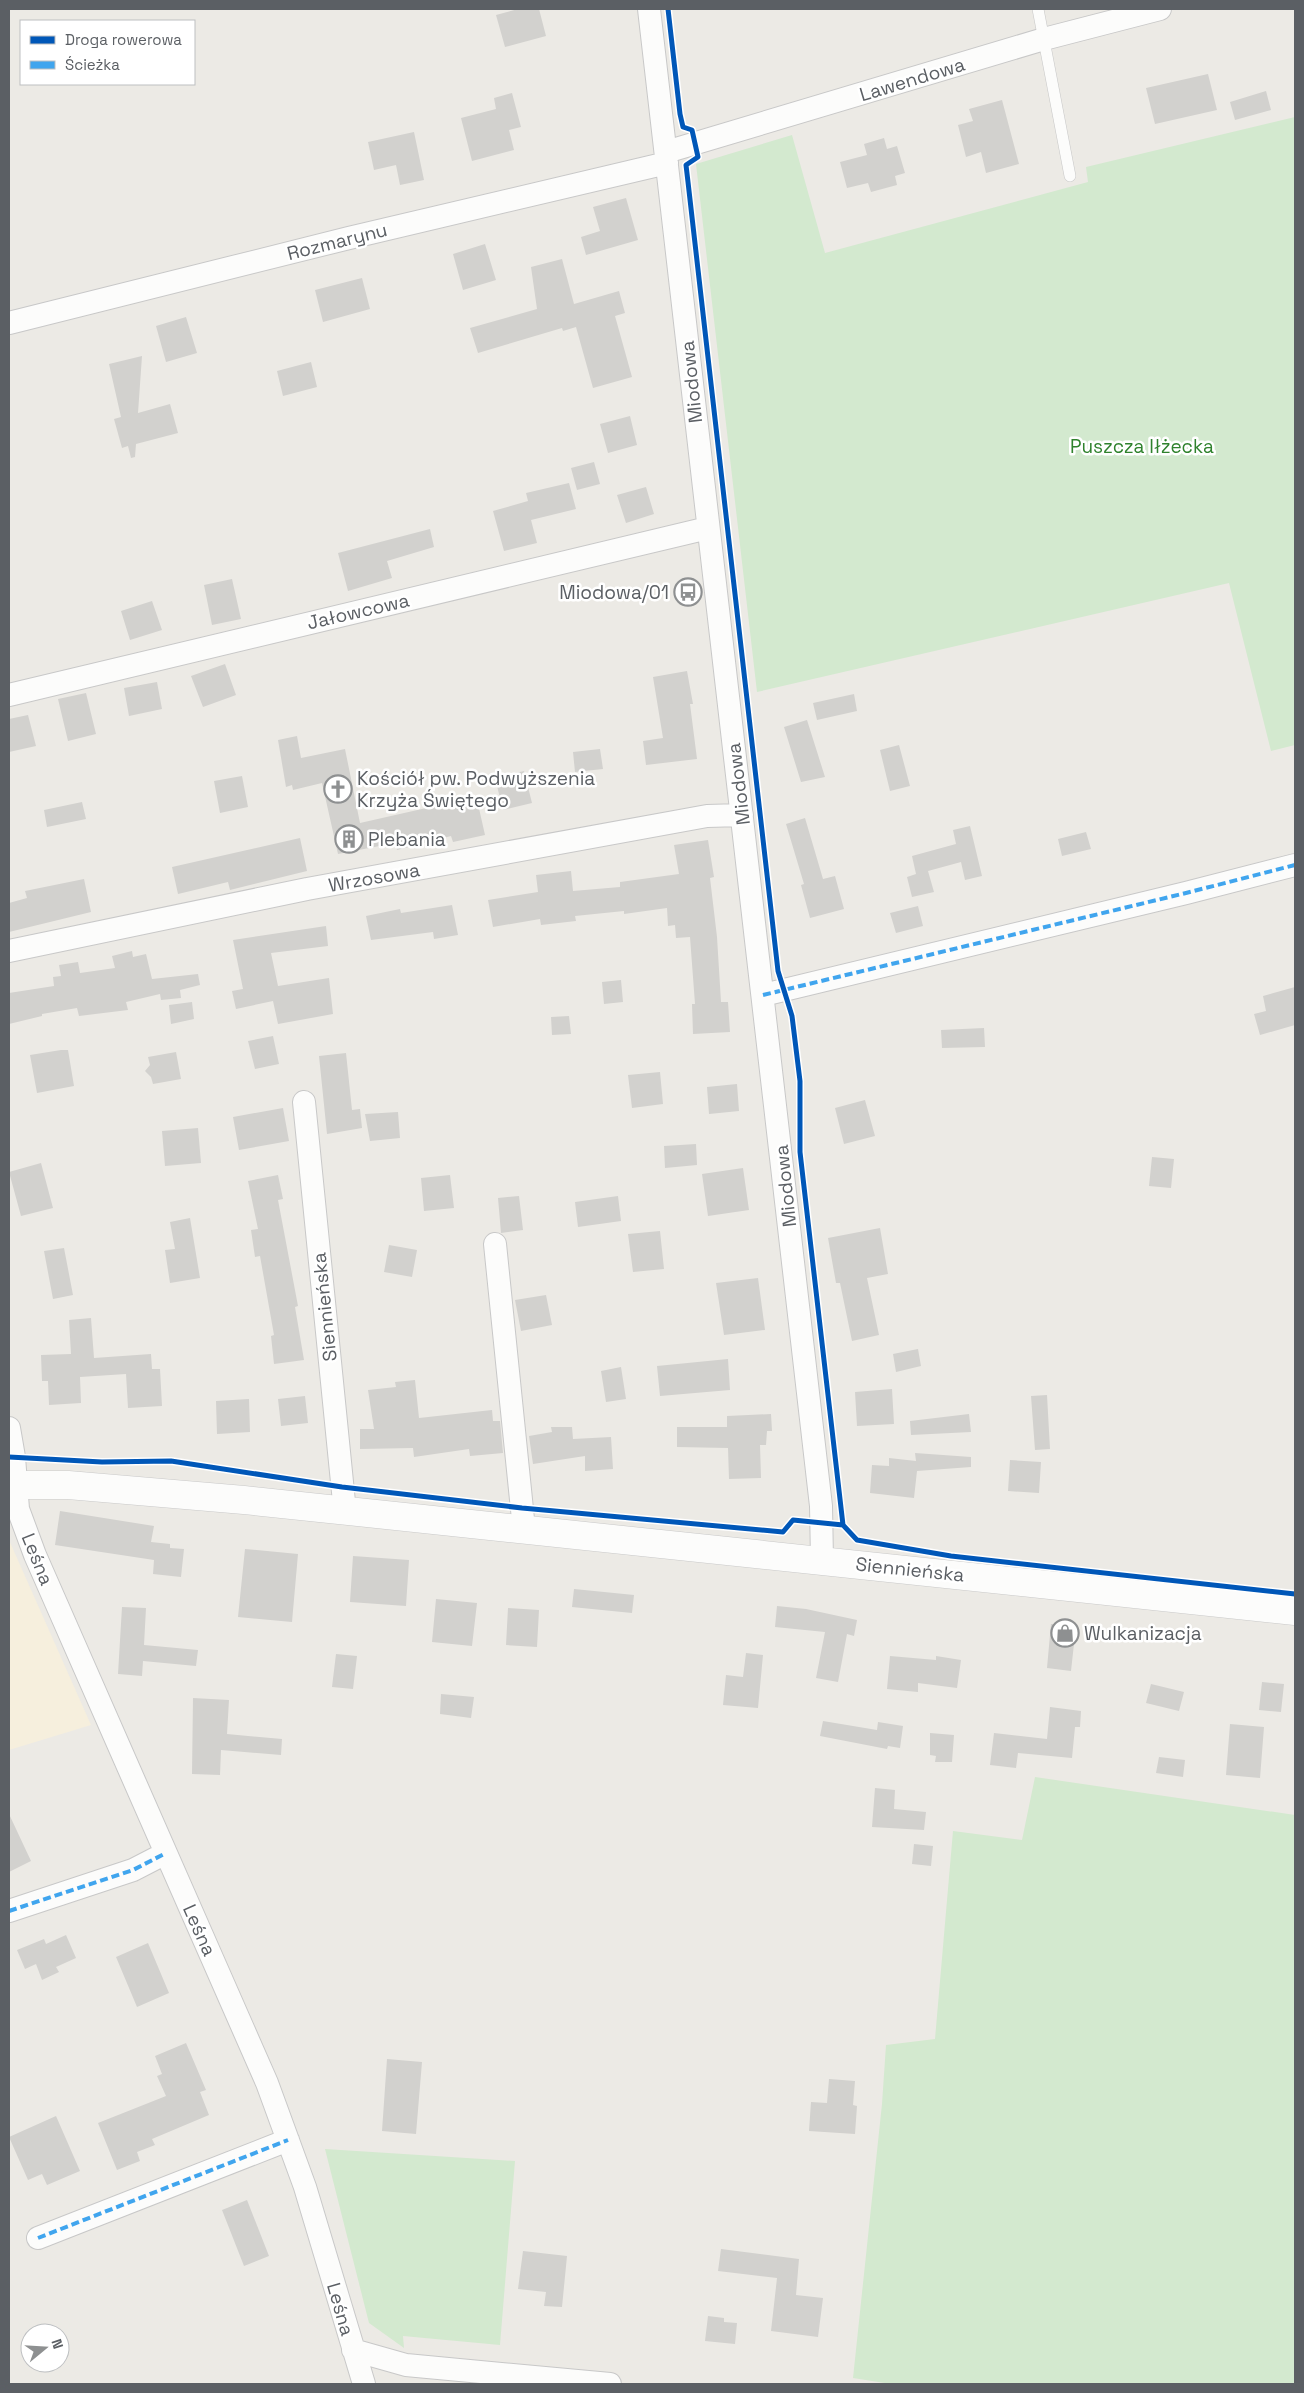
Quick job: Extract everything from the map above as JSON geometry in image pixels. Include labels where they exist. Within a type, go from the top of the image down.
[{"type":"main road","name":"Siennieńska","points":[[13,1485],[134,1490],[822,1560],[1295,1611]]},
{"type":"street","name":"Miodowa","points":[[649,9],[822,1514],[822,1560]]},
{"type":"street","name":"Lawendowa","points":[[666,158],[1044,39],[1160,9]]},
{"type":"street","name":"Rozmarynu","points":[[9,324],[666,158]]},
{"type":"street","name":"Jałowcowa","points":[[9,695],[708,528]]},
{"type":"street","name":"Wrzosowa","points":[[9,951],[307,889],[707,816],[742,815]]},
{"type":"street","points":[[763,995],[1177,896],[1295,865]]},
{"type":"street","name":"Siennieńska","points":[[304,1102],[345,1512]]},
{"type":"street","points":[[494,1244],[524,1529]]},
{"type":"street","name":"Leśna","points":[[9,1428],[13,1485],[18,1508],[35,1555],[267,2083],[305,2186],[364,2384]]},
{"type":"street","points":[[9,1912],[133,1870],[166,1853]]},
{"type":"street","points":[[38,2238],[288,2140]]},
{"type":"street","points":[[354,2350],[406,2365],[610,2384]]},
{"type":"lane","points":[[1038,9],[1070,176]]},
{"type":"shaded area","points":[[9,1540],[91,1725],[9,1750]]},
{"type":"green space","name":"Puszcza Iłżecka","points":[[1295,117],[1295,745],[1271,751],[1229,583],[757,692],[696,164],[792,135],[825,253],[1088,182],[1086,167]]},
{"type":"green space","points":[[1035,1777],[1295,1815],[1295,2384],[891,2384],[853,2378],[882,2104],[886,2045],[935,2039],[953,1831],[1022,1840]]},
{"type":"green space","points":[[325,2149],[515,2161],[500,2345],[403,2336],[404,2348],[369,2323]]},
{"type":"building","points":[[518,9],[539,9],[546,36],[505,47],[496,15]]},
{"type":"building","points":[[1208,74],[1217,110],[1155,124],[1146,88]]},
{"type":"building","points":[[1266,91],[1271,110],[1235,120],[1230,102]]},
{"type":"building","points":[[512,93],[521,127],[509,130],[514,150],[472,161],[461,118],[496,109],[494,98]]},
{"type":"building","points":[[1002,100],[1019,164],[986,173],[981,152],[966,157],[958,125],[973,121],[969,109]]},
{"type":"building","points":[[414,132],[424,180],[400,185],[396,165],[374,170],[368,142]]},
{"type":"building","points":[[884,138],[887,149],[897,146],[905,173],[895,176],[897,185],[871,192],[868,183],[847,188],[840,162],[867,155],[864,144]]},
{"type":"building","points":[[626,198],[638,240],[586,255],[581,237],[600,231],[593,207]]},
{"type":"building","points":[[485,244],[496,280],[463,290],[453,254]]},
{"type":"building","points":[[562,259],[574,304],[619,291],[625,313],[615,316],[632,377],[593,388],[576,327],[563,331],[562,328],[478,353],[470,328],[537,309],[531,267]]},
{"type":"building","points":[[362,278],[370,309],[323,322],[315,290]]},
{"type":"building","points":[[186,317],[197,353],[166,362],[156,326]]},
{"type":"building","points":[[142,356],[138,413],[170,404],[178,433],[136,444],[135,457],[131,458],[128,446],[122,448],[114,419],[121,417],[109,364]]},
{"type":"building","points":[[311,362],[317,387],[283,396],[277,371]]},
{"type":"building","points":[[630,416],[637,445],[608,453],[600,424]]},
{"type":"building","points":[[594,462],[600,484],[577,490],[571,468]]},
{"type":"building","points":[[569,483],[576,509],[531,520],[537,543],[504,551],[493,511],[528,501],[526,493]]},
{"type":"building","points":[[646,487],[654,514],[626,523],[617,495]]},
{"type":"building","points":[[430,529],[434,547],[387,561],[392,578],[348,591],[338,553]]},
{"type":"building","points":[[232,579],[241,619],[212,625],[204,585]]},
{"type":"building","points":[[152,601],[162,630],[130,640],[121,611]]},
{"type":"building","points":[[225,664],[236,695],[203,707],[191,676]]},
{"type":"building","points":[[687,671],[693,704],[690,704],[697,759],[646,765],[643,741],[663,738],[653,677]]},
{"type":"building","points":[[157,682],[162,709],[129,716],[124,688]]},
{"type":"building","points":[[86,693],[96,734],[68,741],[58,699]]},
{"type":"building","points":[[854,694],[857,711],[817,720],[813,703]]},
{"type":"building","points":[[28,715],[36,746],[9,752],[9,719]]},
{"type":"building","points":[[807,720],[825,777],[801,782],[784,727]]},
{"type":"building","points":[[297,736],[301,758],[345,749],[360,823],[466,799],[467,806],[478,804],[485,835],[453,842],[451,836],[397,850],[395,843],[338,854],[322,783],[293,790],[292,785],[286,787],[278,740]]},
{"type":"building","points":[[899,745],[910,786],[890,791],[880,750]]},
{"type":"building","points":[[600,749],[603,769],[575,772],[573,752]]},
{"type":"building","points":[[524,771],[532,803],[503,810],[495,778]]},
{"type":"building","points":[[242,776],[248,807],[220,813],[214,781]]},
{"type":"building","points":[[82,802],[86,819],[47,827],[44,810]]},
{"type":"building","points":[[805,818],[823,879],[835,876],[844,909],[810,918],[801,885],[804,884],[786,824]]},
{"type":"building","points":[[970,826],[982,876],[965,880],[961,862],[928,871],[934,892],[912,897],[907,877],[916,874],[912,856],[956,844],[953,830]]},
{"type":"building","points":[[1086,832],[1091,849],[1062,856],[1058,839]]},
{"type":"building","points":[[300,838],[307,871],[230,890],[228,882],[178,894],[172,867]]},
{"type":"building","points":[[708,840],[714,877],[710,878],[717,937],[721,1002],[728,1002],[730,1032],[693,1034],[692,1004],[695,1004],[690,937],[676,938],[675,925],[668,926],[667,908],[624,914],[624,911],[575,916],[576,921],[541,925],[540,919],[493,927],[488,900],[538,892],[536,875],[571,871],[573,891],[620,887],[620,882],[679,874],[674,845]]},
{"type":"building","points":[[84,879],[91,912],[9,932],[9,903],[27,898],[25,891]]},
{"type":"building","points":[[452,905],[458,935],[434,939],[433,932],[371,940],[366,916],[400,909],[401,913]]},
{"type":"building","points":[[918,906],[923,926],[896,933],[890,913]]},
{"type":"building","points":[[326,926],[328,946],[271,953],[278,986],[329,978],[333,1014],[278,1024],[273,1001],[236,1009],[232,991],[243,989],[233,940]]},
{"type":"building","points":[[132,951],[133,957],[146,954],[152,979],[198,974],[200,985],[180,990],[181,998],[161,1000],[160,994],[126,1002],[128,1010],[79,1016],[77,1008],[42,1014],[42,1016],[9,1024],[9,993],[54,986],[53,977],[61,976],[59,965],[78,962],[80,973],[115,968],[112,956]]},
{"type":"building","points":[[621,980],[623,1002],[604,1004],[602,982]]},
{"type":"building","points":[[1295,987],[1295,1025],[1260,1035],[1254,1014],[1266,1011],[1263,996]]},
{"type":"building","points":[[192,1002],[194,1019],[171,1024],[169,1005]]},
{"type":"building","points":[[569,1016],[571,1034],[552,1035],[551,1017]]},
{"type":"building","points":[[984,1028],[985,1047],[942,1048],[941,1030]]},
{"type":"building","points":[[273,1036],[279,1064],[255,1069],[248,1041]]},
{"type":"building","points":[[68,1050],[74,1086],[37,1093],[30,1055]]},
{"type":"building","points":[[176,1052],[181,1079],[153,1084],[151,1077],[145,1071],[150,1065],[148,1057]]},
{"type":"building","points":[[346,1053],[352,1110],[360,1109],[362,1128],[327,1134],[319,1056]]},
{"type":"building","points":[[660,1072],[663,1104],[632,1108],[628,1075]]},
{"type":"building","points":[[737,1084],[739,1111],[709,1114],[707,1087]]},
{"type":"building","points":[[865,1100],[875,1136],[844,1144],[835,1108]]},
{"type":"building","points":[[283,1108],[289,1141],[239,1150],[233,1117]]},
{"type":"building","points":[[398,1112],[400,1138],[370,1141],[365,1114]]},
{"type":"building","points":[[198,1128],[201,1163],[165,1166],[162,1131]]},
{"type":"building","points":[[696,1144],[697,1165],[665,1168],[664,1146]]},
{"type":"building","points":[[1152,1157],[1174,1159],[1171,1188],[1149,1186]]},
{"type":"building","points":[[41,1163],[53,1208],[21,1216],[9,1172]]},
{"type":"building","points":[[743,1168],[749,1210],[708,1216],[702,1174]]},
{"type":"building","points":[[278,1175],[283,1199],[278,1200],[298,1306],[295,1307],[304,1360],[274,1364],[271,1336],[274,1335],[260,1256],[255,1257],[251,1230],[258,1229],[248,1181]]},
{"type":"building","points":[[450,1175],[454,1208],[424,1211],[421,1178]]},
{"type":"building","points":[[519,1196],[523,1230],[501,1233],[498,1198]]},
{"type":"building","points":[[618,1196],[621,1221],[578,1227],[575,1202]]},
{"type":"building","points":[[190,1218],[200,1278],[170,1283],[165,1250],[175,1249],[170,1222]]},
{"type":"building","points":[[880,1228],[888,1274],[867,1278],[879,1335],[852,1341],[840,1283],[836,1283],[828,1238]]},
{"type":"building","points":[[660,1231],[664,1269],[633,1272],[628,1234]]},
{"type":"building","points":[[389,1245],[417,1250],[412,1277],[384,1272]]},
{"type":"building","points":[[64,1248],[73,1295],[53,1299],[44,1251]]},
{"type":"building","points":[[758,1278],[765,1330],[724,1335],[716,1283]]},
{"type":"building","points":[[546,1295],[552,1325],[521,1331],[515,1300]]},
{"type":"building","points":[[91,1318],[94,1358],[151,1354],[152,1369],[160,1369],[162,1406],[128,1408],[126,1374],[80,1377],[81,1403],[49,1405],[48,1381],[42,1381],[41,1355],[71,1354],[69,1320]]},
{"type":"building","points":[[918,1349],[921,1366],[896,1372],[893,1354]]},
{"type":"building","points":[[728,1359],[730,1390],[660,1396],[657,1366]]},
{"type":"building","points":[[621,1367],[626,1399],[606,1402],[601,1371]]},
{"type":"building","points":[[415,1380],[419,1418],[492,1410],[493,1421],[500,1421],[503,1453],[470,1456],[469,1449],[414,1457],[413,1448],[360,1449],[360,1429],[374,1429],[368,1390],[396,1387],[395,1382]]},
{"type":"building","points":[[892,1389],[894,1424],[857,1426],[855,1392]]},
{"type":"building","points":[[1047,1395],[1050,1449],[1035,1450],[1031,1396]]},
{"type":"building","points":[[305,1396],[308,1423],[281,1426],[278,1399]]},
{"type":"building","points":[[249,1399],[250,1432],[217,1434],[216,1401]]},
{"type":"building","points":[[771,1414],[772,1431],[767,1431],[766,1445],[760,1445],[761,1478],[729,1479],[728,1448],[677,1447],[677,1427],[727,1427],[727,1416]]},
{"type":"building","points":[[969,1414],[971,1432],[911,1435],[910,1421]]},
{"type":"building","points":[[551,1427],[572,1427],[573,1439],[611,1437],[613,1469],[585,1471],[585,1456],[533,1464],[529,1436],[552,1432]]},
{"type":"building","points":[[915,1453],[971,1457],[971,1467],[917,1471],[914,1498],[870,1493],[872,1465],[889,1466],[889,1458],[916,1461]]},
{"type":"building","points":[[1010,1460],[1041,1462],[1039,1493],[1008,1491]]},
{"type":"building","points":[[60,1511],[154,1526],[151,1542],[170,1544],[170,1548],[184,1549],[181,1577],[153,1574],[154,1560],[55,1545]]},
{"type":"building","points":[[245,1549],[298,1554],[292,1622],[238,1617]]},
{"type":"building","points":[[353,1556],[409,1560],[406,1606],[350,1602]]},
{"type":"building","points":[[574,1589],[634,1595],[632,1613],[572,1607]]},
{"type":"building","points":[[436,1599],[477,1603],[472,1646],[432,1642]]},
{"type":"building","points":[[777,1606],[806,1609],[857,1620],[854,1636],[847,1634],[838,1682],[816,1678],[825,1632],[775,1627]]},
{"type":"building","points":[[122,1607],[146,1608],[144,1645],[198,1650],[196,1666],[143,1661],[142,1676],[118,1674]]},
{"type":"building","points":[[508,1608],[539,1610],[537,1647],[506,1645]]},
{"type":"building","points":[[1051,1624],[1076,1626],[1071,1671],[1047,1668]]},
{"type":"building","points":[[746,1653],[763,1655],[758,1708],[723,1705],[726,1675],[743,1677]]},
{"type":"building","points":[[336,1654],[357,1656],[353,1689],[332,1687]]},
{"type":"building","points":[[890,1656],[936,1660],[936,1656],[961,1660],[957,1688],[918,1683],[918,1692],[887,1689]]},
{"type":"building","points":[[1262,1682],[1284,1684],[1281,1712],[1259,1710]]},
{"type":"building","points":[[1151,1684],[1184,1692],[1179,1711],[1146,1703]]},
{"type":"building","points":[[441,1694],[474,1697],[471,1718],[440,1714]]},
{"type":"building","points":[[193,1698],[229,1700],[227,1734],[282,1739],[281,1755],[221,1750],[220,1775],[192,1774]]},
{"type":"building","points":[[1050,1707],[1081,1711],[1080,1727],[1075,1727],[1072,1758],[1018,1753],[1016,1768],[990,1765],[994,1733],[1047,1739]]},
{"type":"building","points":[[823,1721],[877,1730],[878,1722],[903,1726],[900,1748],[888,1746],[887,1749],[820,1736]]},
{"type":"building","points":[[1230,1724],[1264,1727],[1260,1778],[1226,1775]]},
{"type":"building","points":[[930,1733],[954,1735],[952,1762],[935,1762],[936,1756],[930,1755]]},
{"type":"building","points":[[1159,1757],[1185,1760],[1183,1777],[1156,1773]]},
{"type":"building","points":[[875,1788],[895,1790],[894,1809],[926,1812],[924,1830],[872,1827]]},
{"type":"building","points":[[9,1814],[31,1861],[9,1872]]},
{"type":"building","points":[[914,1844],[933,1846],[931,1866],[912,1864]]},
{"type":"building","points":[[66,1935],[76,1958],[56,1967],[59,1972],[42,1980],[36,1964],[25,1969],[17,1950],[44,1939],[46,1944]]},
{"type":"building","points":[[148,1943],[169,1993],[137,2007],[116,1957]]},
{"type":"building","points":[[186,2043],[206,2090],[200,2092],[209,2115],[152,2139],[155,2145],[137,2152],[140,2161],[117,2170],[98,2123],[166,2096],[157,2076],[162,2074],[155,2056]]},
{"type":"building","points":[[387,2059],[422,2062],[416,2134],[382,2131]]},
{"type":"building","points":[[829,2079],[855,2081],[853,2105],[857,2106],[855,2134],[809,2131],[811,2102],[827,2103]]},
{"type":"building","points":[[56,2116],[80,2171],[47,2185],[42,2174],[28,2180],[9,2137]]},
{"type":"building","points":[[247,2200],[269,2256],[244,2266],[222,2210]]},
{"type":"building","points":[[721,2249],[799,2259],[796,2295],[823,2298],[818,2337],[771,2331],[777,2278],[718,2271]]},
{"type":"building","points":[[523,2251],[567,2256],[562,2307],[544,2306],[546,2292],[518,2289]]},
{"type":"building","points":[[708,2316],[724,2318],[724,2322],[737,2323],[735,2344],[705,2341]]},
{"type":"marked path","points":[[763,995],[1295,865]]},
{"type":"marked path","points":[[9,1911],[133,1870],[166,1853]]},
{"type":"marked path","points":[[38,2238],[288,2140]]},
{"type":"cycle path","points":[[668,9],[680,114],[683,127],[692,130],[698,157],[686,165],[778,971],[792,1016],[800,1081],[800,1152],[843,1525],[857,1540],[951,1556],[1295,1594]]},
{"type":"cycle path","points":[[9,1457],[102,1462],[171,1461],[342,1487],[522,1508],[783,1532],[793,1520],[843,1525]]},
{"type":"place","name":"Miodowa/01","points":[[688,592]]},
{"type":"place","name":"Kościół pw. Podwyższenia Krzyża Świętego","points":[[338,789]]},
{"type":"place","name":"Plebania","points":[[349,839]]},
{"type":"place","name":"Wulkanizacja","points":[[1065,1633]]}]
